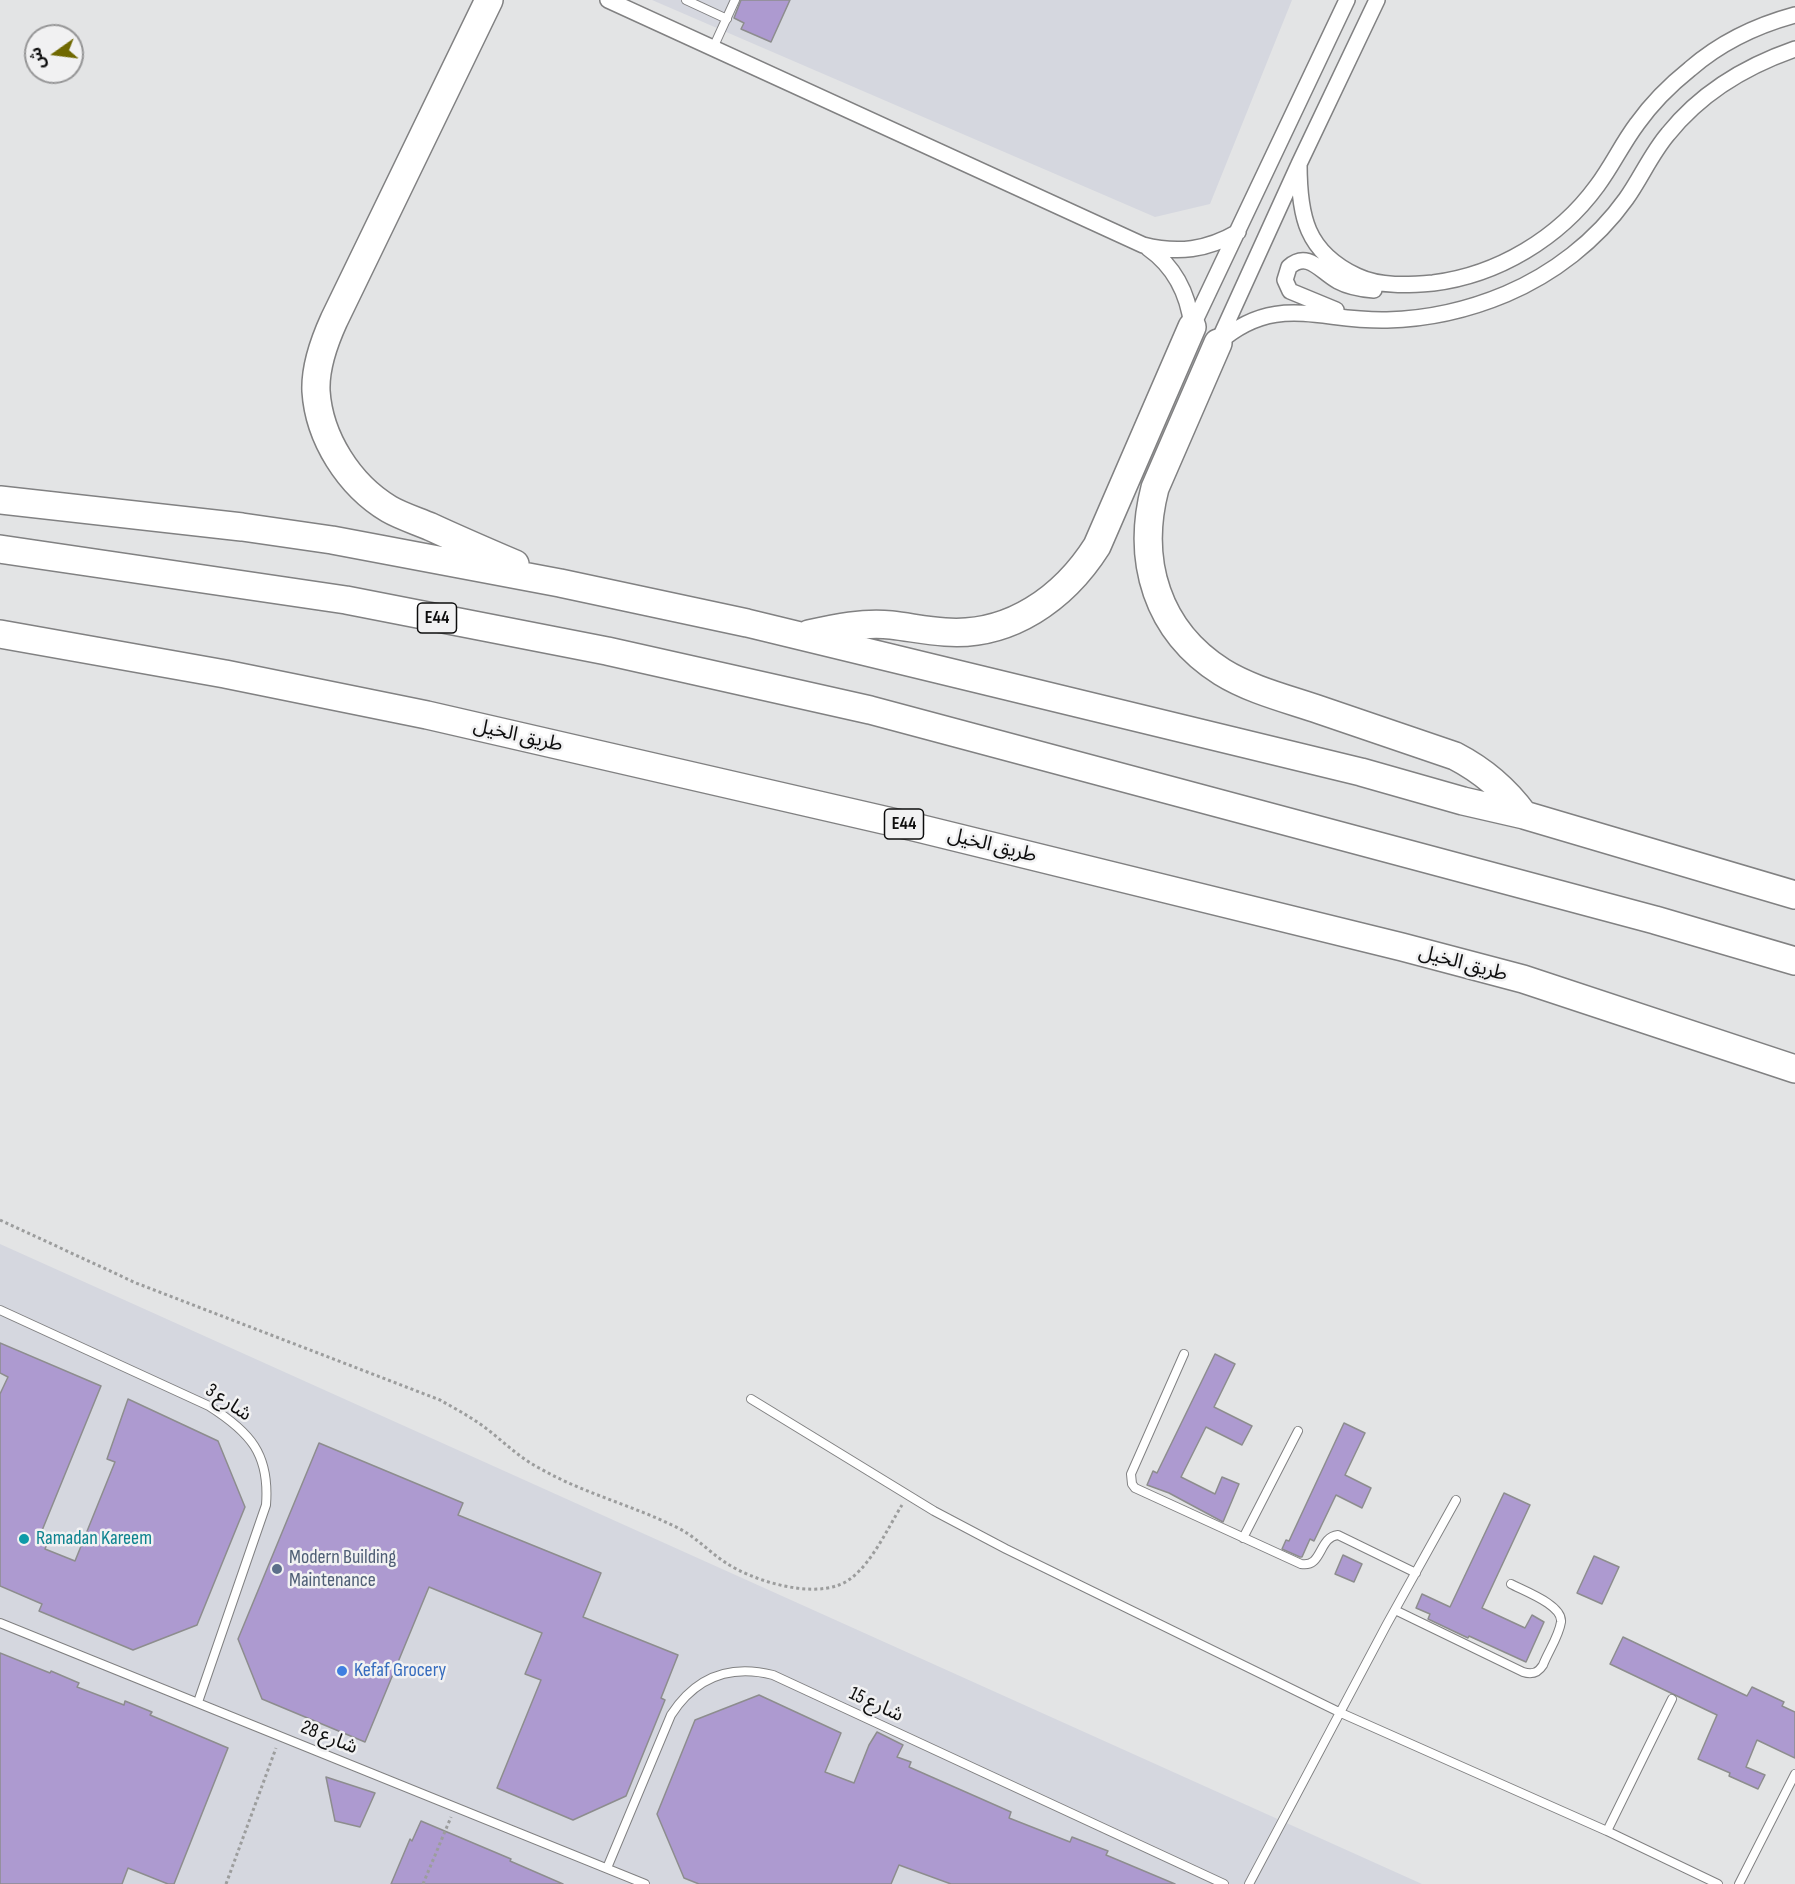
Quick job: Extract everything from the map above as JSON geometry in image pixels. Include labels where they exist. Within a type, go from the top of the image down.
[{"type":"highway","points":[[489,0],[334,320],[323,349],[316,391],[324,425],[333,449],[350,475],[363,489],[389,509],[560,584]]},
{"type":"highway","points":[[801,636],[868,625],[890,625],[946,633],[978,631],[1013,621],[1048,601],[1078,573],[1097,546],[1192,327]]},
{"type":"highway","points":[[1218,343],[1155,488],[1150,507],[1147,527],[1149,567],[1161,604],[1171,622],[1194,650],[1223,673],[1266,691],[1455,756],[1494,780],[1524,815]]},
{"type":"highway","points":[[0,500],[242,527],[332,540],[560,584],[801,636],[1263,747],[1524,815],[1795,895]]},
{"type":"highway","name":"E44","points":[[0,549],[346,600],[607,651],[870,710],[1632,913],[1795,961]]},
{"type":"highway","name":"طريق الخيل","points":[[0,634],[225,674],[427,715],[914,827],[1523,980],[1795,1069]]},
{"type":"street","points":[[609,0],[1143,245],[1168,266],[1178,279],[1188,303],[1192,327]]},
{"type":"street","points":[[1192,327],[1347,0]]},
{"type":"street","points":[[1218,343],[1377,0]]},
{"type":"street","points":[[1299,164],[1301,212],[1314,240],[1323,252],[1341,267],[1376,283],[1407,284],[1445,281],[1481,272],[1521,254],[1562,224],[1596,187],[1636,124],[1653,103],[1679,78],[1737,38],[1795,15]]},
{"type":"street","points":[[1218,343],[1241,325],[1268,314],[1298,312],[1361,320],[1410,319],[1459,310],[1507,294],[1551,271],[1584,245],[1617,211],[1653,154],[1685,115],[1725,82],[1762,62],[1795,49]]},
{"type":"street","points":[[1143,245],[1175,250],[1192,249],[1216,243],[1238,232]]},
{"type":"street","points":[[1361,320],[1290,291],[1285,280],[1289,267],[1300,261],[1312,262],[1340,282],[1366,290],[1380,290],[1407,284]]},
{"type":"lane","points":[[687,0],[727,19]]},
{"type":"lane","points":[[713,48],[735,0]]},
{"type":"lane","name":"شارع 3","points":[[0,1310],[209,1406],[239,1427],[256,1450],[266,1477],[266,1505],[198,1702]]},
{"type":"lane","points":[[1184,1354],[1132,1469],[1130,1479],[1135,1488],[1306,1565],[1315,1562],[1326,1540],[1338,1535],[1416,1573]]},
{"type":"lane","points":[[751,1399],[908,1496],[1006,1549],[1341,1713],[1607,1831],[1718,1884]]},
{"type":"lane","points":[[1244,1538],[1298,1431]]},
{"type":"lane","points":[[1249,1884],[1456,1500]]},
{"type":"lane","points":[[1395,1610],[1523,1672],[1532,1674],[1543,1665],[1559,1626],[1560,1615],[1554,1607],[1510,1584]]},
{"type":"lane","name":"شارع 28","points":[[0,1623],[645,1884]]},
{"type":"lane","name":"شارع 15","points":[[607,1868],[671,1715],[678,1704],[687,1694],[708,1679],[734,1671],[747,1671],[773,1675],[1224,1884]]},
{"type":"lane","points":[[1607,1831],[1672,1699]]},
{"type":"lane","points":[[1739,1884],[1795,1774]]},
{"type":"path","points":[[0,1220],[136,1283],[440,1400],[482,1425],[538,1468],[559,1479],[675,1526],[728,1564],[767,1581],[788,1586],[825,1589],[847,1581],[865,1564],[908,1496]]},
{"type":"path","points":[[226,1884],[280,1736]]},
{"type":"path","points":[[423,1884],[456,1807]]},
{"type":"shaded area","points":[[652,0],[1292,0],[1210,204],[1155,217]]},
{"type":"shaded area","points":[[0,1244],[1422,1884],[0,1884]]},
{"type":"building","points":[[741,0],[790,0],[771,42],[741,29],[744,23],[734,18]]},
{"type":"building","points":[[0,1343],[101,1386],[41,1533],[50,1536],[45,1549],[75,1561],[115,1462],[107,1459],[128,1399],[218,1441],[245,1507],[197,1625],[133,1650],[39,1611],[42,1604],[0,1586],[0,1394],[8,1377],[0,1373]]},
{"type":"building","points":[[1215,1354],[1235,1364],[1214,1407],[1252,1426],[1242,1445],[1206,1427],[1181,1477],[1215,1494],[1222,1477],[1239,1484],[1223,1522],[1169,1493],[1147,1485],[1153,1471],[1157,1473]]},
{"type":"building","points":[[1344,1423],[1365,1433],[1345,1475],[1371,1488],[1362,1508],[1336,1495],[1314,1541],[1310,1539],[1300,1557],[1282,1549],[1286,1540],[1289,1541]]},
{"type":"building","points":[[319,1443],[463,1503],[458,1515],[601,1573],[583,1617],[678,1655],[661,1698],[665,1700],[626,1796],[573,1820],[497,1788],[541,1680],[525,1674],[542,1633],[429,1587],[365,1742],[262,1699],[238,1639]]},
{"type":"building","points":[[1504,1493],[1530,1505],[1482,1608],[1525,1628],[1532,1615],[1544,1622],[1526,1662],[1428,1619],[1430,1614],[1416,1608],[1422,1594],[1450,1607]]},
{"type":"building","points":[[1343,1555],[1362,1564],[1354,1582],[1335,1574]]},
{"type":"building","points":[[1594,1556],[1619,1567],[1602,1604],[1577,1593]]},
{"type":"building","points":[[1623,1637],[1747,1696],[1752,1687],[1784,1702],[1782,1706],[1795,1712],[1795,1758],[1757,1740],[1746,1767],[1765,1775],[1758,1789],[1698,1759],[1717,1715],[1610,1664]]},
{"type":"building","points":[[0,1653],[79,1683],[77,1687],[124,1705],[125,1701],[152,1712],[150,1715],[228,1748],[174,1884],[168,1884],[128,1868],[122,1884],[0,1884]]},
{"type":"building","points":[[759,1695],[841,1733],[825,1772],[854,1783],[869,1745],[877,1732],[903,1745],[897,1757],[911,1762],[909,1767],[1011,1812],[1009,1818],[1070,1842],[1072,1837],[1108,1851],[1106,1855],[1175,1884],[951,1884],[899,1865],[891,1884],[699,1884],[684,1878],[657,1814],[695,1720]]},
{"type":"building","points":[[326,1777],[375,1793],[360,1827],[335,1821]]},
{"type":"building","points":[[421,1821],[563,1884],[391,1884],[410,1839],[412,1841]]},
{"type":"place","name":"Ramadan Kareem","points":[[24,1539]]},
{"type":"place","name":"Modern Building Maintenance","points":[[277,1569]]},
{"type":"place","name":"Kefaf Grocery","points":[[342,1671]]}]
